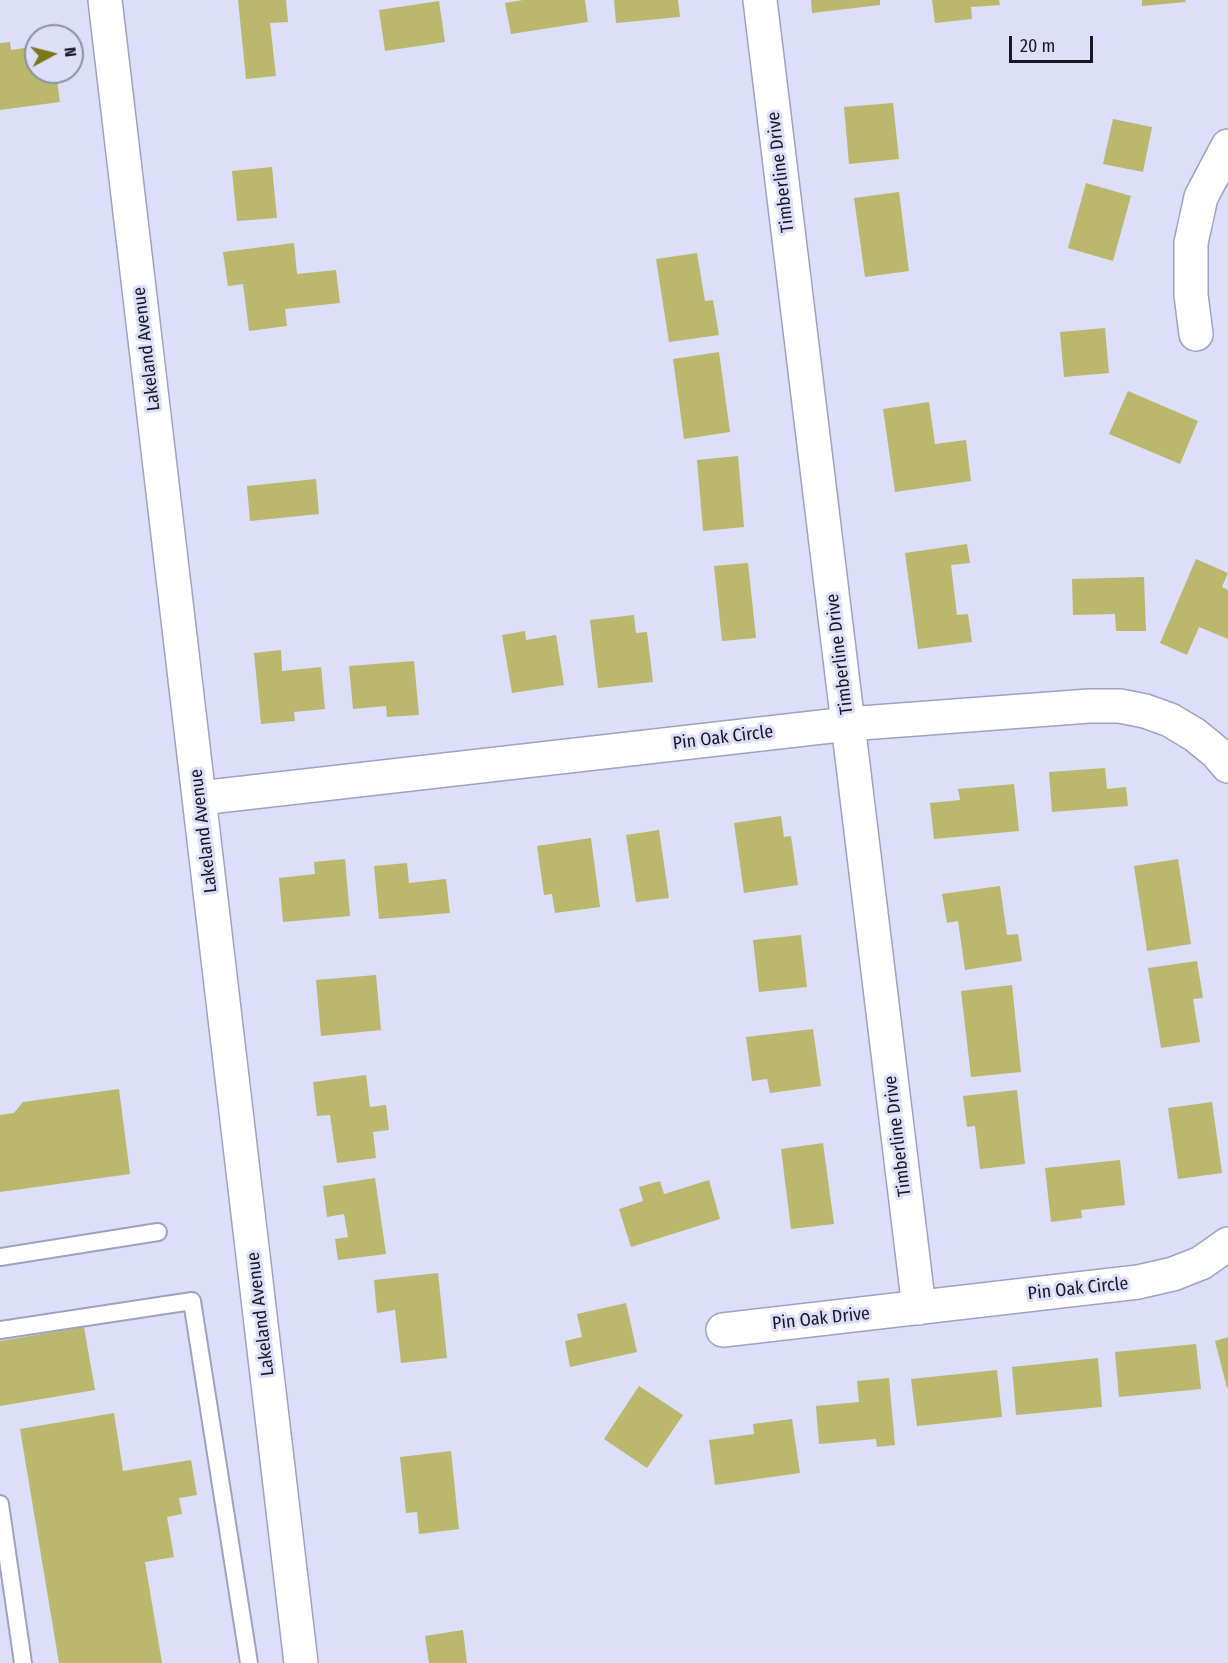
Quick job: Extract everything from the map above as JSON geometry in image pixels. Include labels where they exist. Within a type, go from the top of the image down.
[{"type":"street","name":"Lakeland Avenue","points":[[105,0],[302,1663]]},
{"type":"street","name":"Timberline Drive","points":[[759,0],[919,1308]]},
{"type":"street","points":[[1196,334],[1191,295],[1191,243],[1201,197],[1228,146]]},
{"type":"street","name":"Pin Oak Circle","points":[[200,798],[848,724],[1089,706],[1120,706],[1145,711],[1170,720],[1195,735],[1217,753],[1228,766]]},
{"type":"street","name":"Pin Oak Circle","points":[[919,1308],[1138,1282],[1173,1274],[1201,1263],[1228,1244]]},
{"type":"street","name":"Pin Oak Drive","points":[[723,1330],[919,1308]]},
{"type":"lane","points":[[0,1257],[158,1233]]},
{"type":"lane","points":[[0,1330],[192,1301],[249,1663]]},
{"type":"lane","points":[[0,1504],[23,1663]]},
{"type":"building","points":[[238,0],[286,0],[288,22],[270,23],[276,76],[246,79]]},
{"type":"building","points":[[523,0],[585,0],[588,22],[511,34],[505,3]]},
{"type":"building","points":[[614,0],[678,0],[680,17],[616,23]]},
{"type":"building","points":[[811,0],[880,0],[880,5],[812,13]]},
{"type":"building","points":[[932,0],[999,0],[1000,5],[971,7],[972,19],[935,23]]},
{"type":"building","points":[[1142,0],[1185,0],[1186,2],[1142,6]]},
{"type":"building","points":[[439,1],[445,42],[385,51],[379,10]]},
{"type":"building","points":[[10,42],[11,50],[24,48],[24,84],[58,84],[60,102],[0,110],[0,43]]},
{"type":"building","points":[[893,103],[899,159],[849,164],[844,107]]},
{"type":"building","points":[[1113,119],[1152,127],[1143,172],[1103,164]]},
{"type":"building","points":[[272,167],[277,218],[237,221],[232,171]]},
{"type":"building","points":[[1086,183],[1131,196],[1113,261],[1068,248]]},
{"type":"building","points":[[899,192],[909,271],[865,277],[854,198]]},
{"type":"building","points":[[294,243],[297,274],[336,270],[340,303],[285,309],[287,326],[249,331],[243,284],[228,286],[223,252]]},
{"type":"building","points":[[697,253],[705,301],[713,300],[719,335],[669,342],[656,259]]},
{"type":"building","points":[[1105,328],[1109,373],[1064,377],[1060,332]]},
{"type":"building","points":[[719,352],[730,432],[684,439],[673,359]]},
{"type":"building","points":[[1128,391],[1198,421],[1180,464],[1109,434]]},
{"type":"building","points":[[929,402],[935,444],[966,440],[971,481],[895,492],[883,409]]},
{"type":"building","points":[[738,456],[744,527],[703,531],[697,460]]},
{"type":"building","points":[[316,479],[319,514],[250,521],[247,486]]},
{"type":"building","points":[[967,544],[970,563],[951,565],[957,615],[968,614],[972,642],[918,649],[905,553]]},
{"type":"building","points":[[1196,559],[1228,573],[1222,587],[1228,590],[1228,639],[1199,627],[1187,655],[1160,643]]},
{"type":"building","points":[[748,563],[756,638],[722,641],[714,566]]},
{"type":"building","points":[[1144,577],[1146,631],[1116,631],[1115,614],[1073,615],[1072,579]]},
{"type":"building","points":[[634,615],[636,633],[647,632],[653,682],[598,688],[590,620]]},
{"type":"building","points":[[525,631],[526,640],[556,635],[564,685],[512,693],[502,635]]},
{"type":"building","points":[[281,650],[282,671],[321,667],[325,709],[294,712],[295,721],[261,724],[254,653]]},
{"type":"building","points":[[414,661],[419,715],[387,717],[386,706],[353,709],[349,666]]},
{"type":"building","points":[[1105,768],[1107,789],[1126,787],[1128,806],[1052,812],[1049,772]]},
{"type":"building","points":[[1014,784],[1019,831],[934,839],[930,803],[960,800],[958,789]]},
{"type":"building","points":[[781,816],[784,837],[791,836],[798,885],[744,893],[734,823]]},
{"type":"building","points":[[659,830],[669,898],[636,902],[626,835]]},
{"type":"building","points":[[591,838],[600,907],[555,913],[552,894],[544,895],[537,846]]},
{"type":"building","points":[[345,859],[350,916],[283,922],[279,878],[315,874],[314,862]]},
{"type":"building","points":[[1178,859],[1191,944],[1147,951],[1134,866]]},
{"type":"building","points":[[407,863],[409,883],[446,879],[450,913],[379,919],[374,866]]},
{"type":"building","points":[[1000,886],[1007,935],[1018,934],[1022,961],[965,970],[958,921],[947,923],[942,894]]},
{"type":"building","points":[[801,935],[807,987],[759,992],[753,940]]},
{"type":"building","points":[[1197,961],[1203,998],[1193,999],[1200,1042],[1161,1048],[1148,968]]},
{"type":"building","points":[[376,975],[381,1030],[321,1036],[316,980]]},
{"type":"building","points":[[1012,985],[1021,1072],[971,1077],[961,991]]},
{"type":"building","points":[[813,1029],[821,1086],[770,1093],[767,1079],[752,1081],[746,1037]]},
{"type":"building","points":[[366,1075],[370,1107],[386,1105],[389,1130],[373,1132],[376,1158],[337,1163],[330,1115],[317,1116],[313,1082]]},
{"type":"building","points":[[119,1089],[130,1174],[0,1192],[0,1115],[14,1113],[23,1102]]},
{"type":"building","points":[[1017,1090],[1025,1164],[980,1169],[975,1126],[967,1127],[963,1096]]},
{"type":"building","points":[[1212,1102],[1222,1173],[1178,1179],[1168,1108]]},
{"type":"building","points":[[823,1143],[834,1224],[791,1229],[781,1149]]},
{"type":"building","points":[[1120,1160],[1125,1205],[1081,1210],[1082,1218],[1051,1222],[1045,1168]]},
{"type":"building","points":[[375,1178],[386,1254],[338,1260],[335,1239],[348,1237],[344,1214],[327,1217],[323,1186]]},
{"type":"building","points":[[709,1180],[720,1219],[631,1247],[619,1209],[643,1201],[639,1187],[660,1181],[664,1194]]},
{"type":"building","points":[[438,1273],[447,1358],[401,1363],[395,1310],[377,1313],[374,1280]]},
{"type":"building","points":[[626,1303],[637,1352],[570,1367],[565,1341],[582,1337],[577,1314]]},
{"type":"building","points":[[84,1327],[95,1390],[0,1406],[0,1341]]},
{"type":"building","points":[[1228,1337],[1228,1388],[1227,1388],[1215,1341]]},
{"type":"building","points":[[1196,1344],[1201,1389],[1119,1397],[1115,1352]]},
{"type":"building","points":[[1098,1358],[1102,1407],[1016,1415],[1012,1367]]},
{"type":"building","points":[[997,1370],[1002,1417],[917,1426],[911,1379]]},
{"type":"building","points":[[889,1378],[895,1445],[877,1447],[876,1439],[819,1444],[816,1406],[859,1402],[857,1381]]},
{"type":"building","points":[[639,1386],[683,1415],[647,1468],[604,1439]]},
{"type":"building","points":[[114,1413],[123,1471],[191,1460],[197,1495],[179,1498],[182,1514],[167,1517],[174,1557],[145,1562],[162,1663],[59,1663],[20,1429]]},
{"type":"building","points":[[792,1419],[800,1473],[715,1485],[709,1440],[754,1434],[753,1424]]},
{"type":"building","points":[[451,1451],[459,1529],[419,1534],[417,1512],[406,1513],[400,1457]]},
{"type":"building","points":[[463,1630],[467,1663],[429,1663],[425,1636]]}]
